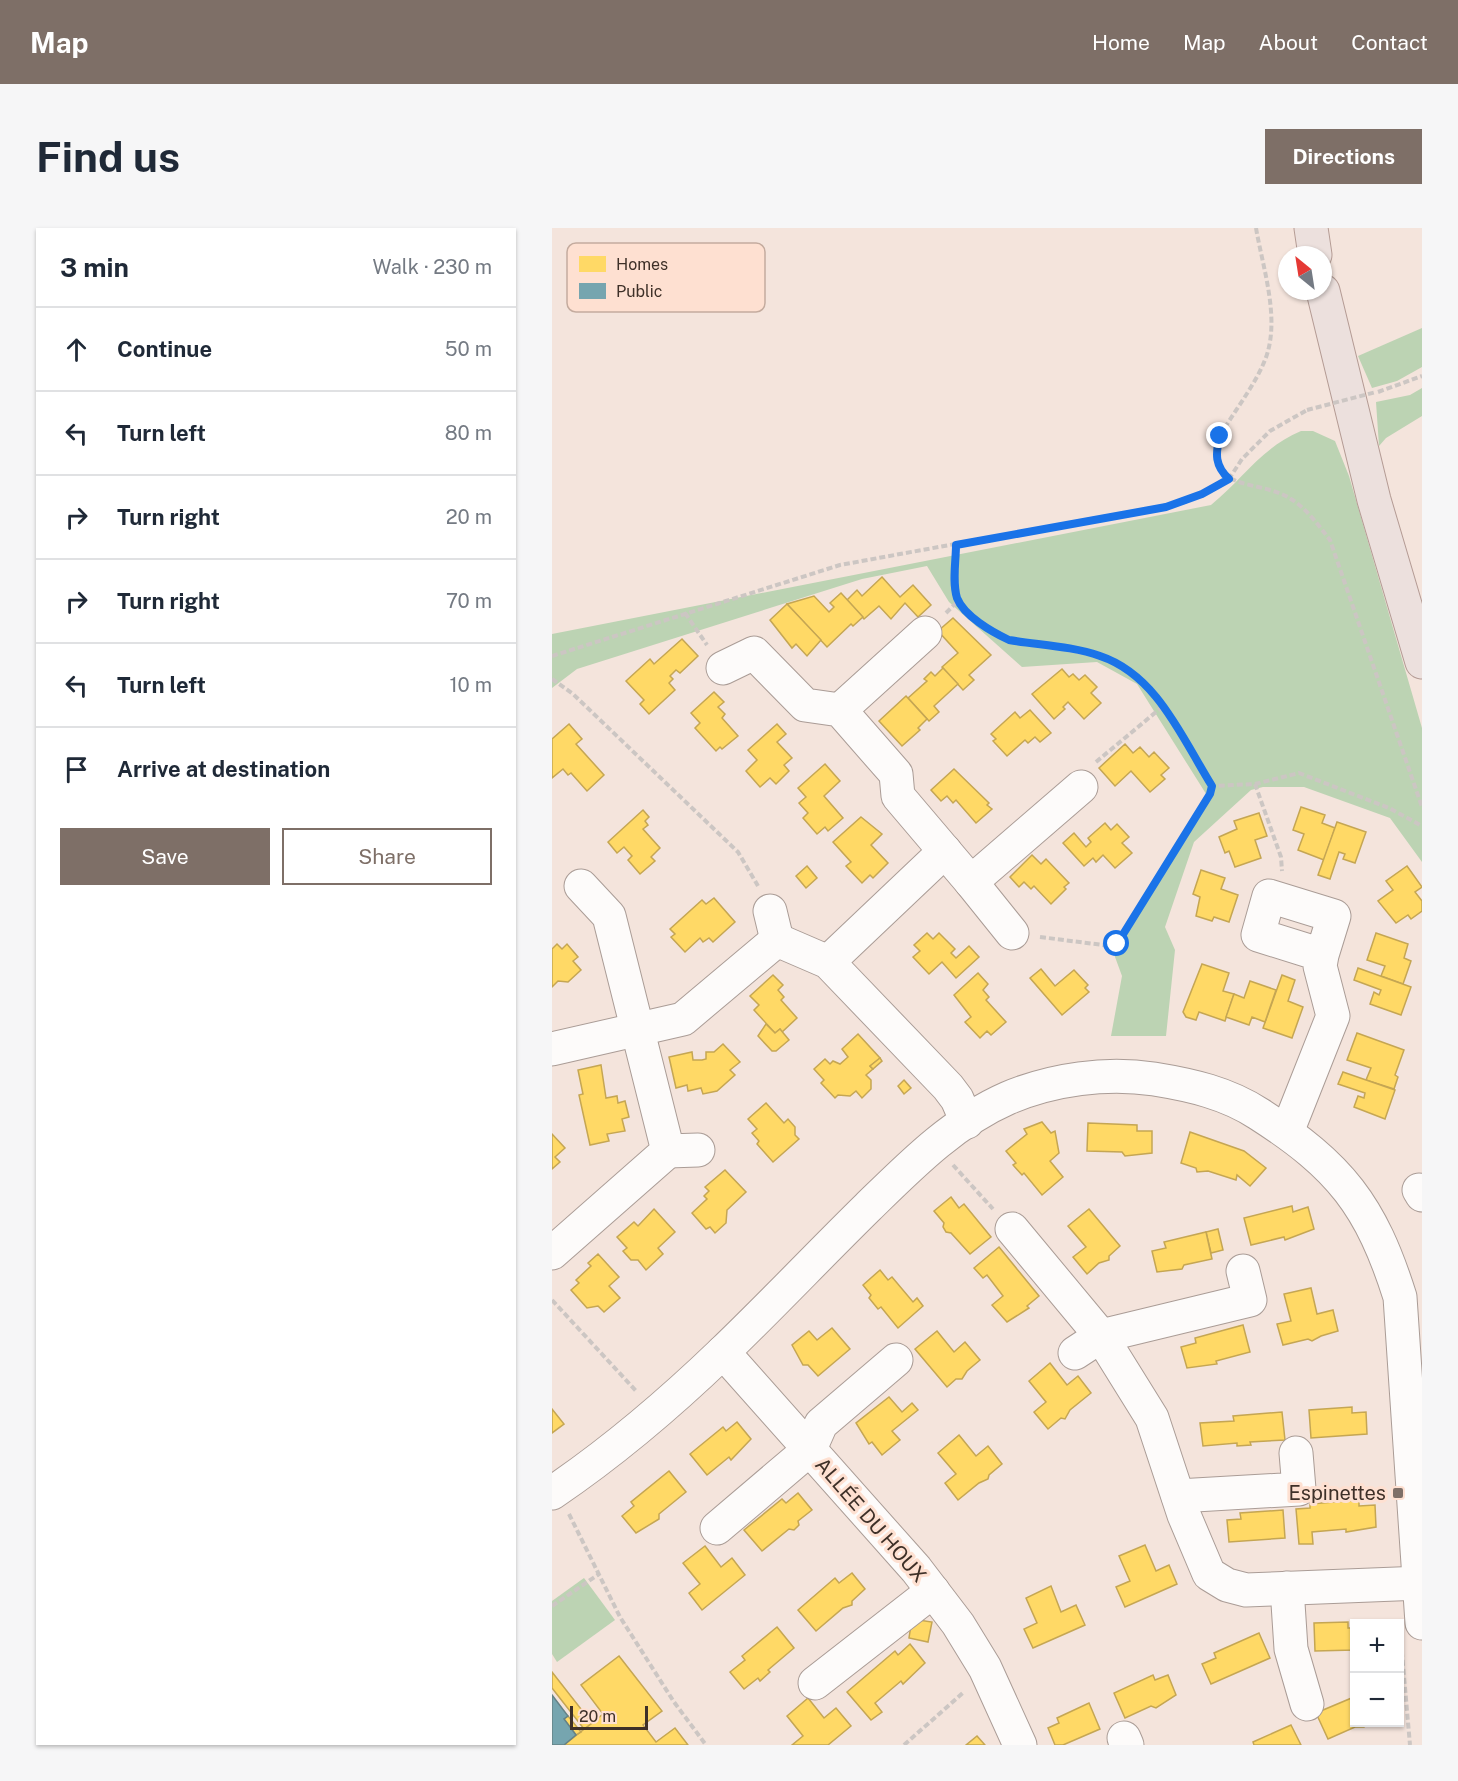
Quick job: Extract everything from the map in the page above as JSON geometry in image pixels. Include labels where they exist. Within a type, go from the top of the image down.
[{"type":"main road","points":[[1311,228],[1314,246]]},
{"type":"main road","points":[[1325,300],[1374,500],[1422,662]]},
{"type":"street","points":[[840,710],[925,633]]},
{"type":"street","points":[[723,668],[754,653],[805,705],[840,710],[896,774],[898,796],[971,882],[1021,934]]},
{"type":"street","points":[[971,882],[1088,774]]},
{"type":"street","points":[[828,962],[945,851]]},
{"type":"street","points":[[552,1253],[683,1150],[636,1029],[609,916],[581,886]]},
{"type":"street","points":[[552,1049],[683,1019],[773,925],[828,962],[948,1087],[967,1122]]},
{"type":"street","points":[[1287,1132],[1333,1016],[1320,966],[1322,955]]},
{"type":"street","points":[[552,1493],[636,1432],[723,1352],[922,1154],[967,1122],[1007,1098],[1047,1085],[1087,1078],[1127,1075],[1194,1085],[1243,1104],[1287,1132],[1343,1181],[1366,1213],[1386,1252],[1414,1349],[1422,1623]]},
{"type":"street","points":[[1012,1229],[1088,1345],[1152,1418],[1178,1496],[1209,1574],[1227,1585],[1246,1590],[1420,1583]]},
{"type":"street","points":[[1088,1345],[1250,1300],[1243,1271]]},
{"type":"street","name":"ALLÉE DU HOUX","points":[[723,1352],[933,1591],[958,1624],[989,1676],[1020,1745]]},
{"type":"street","name":"ALLÉE DU HOUX","points":[[717,1528],[810,1449],[821,1424],[896,1360]]},
{"type":"street","points":[[1178,1496],[1299,1489],[1296,1453]]},
{"type":"street","points":[[1287,1588],[1291,1649],[1307,1704]]},
{"type":"street","name":"ALLÉE DU HOUX","points":[[815,1683],[933,1591]]},
{"type":"path","points":[[1256,228],[1270,305],[1271,336],[1265,360],[1220,436],[1216,457],[1220,470],[1229,479],[1268,489],[1291,499],[1312,518],[1330,540],[1422,807]]},
{"type":"path","points":[[552,656],[840,565],[1166,507],[1202,494],[1229,479],[1242,459],[1270,431],[1306,410],[1376,392],[1422,376]]},
{"type":"path","points":[[956,545],[955,590],[958,601],[983,624],[1009,640],[1101,656],[1139,677],[1162,707],[1212,786],[1210,794],[1121,940],[1111,946],[1021,934]]},
{"type":"path","points":[[685,613],[698,632]]},
{"type":"path","points":[[552,679],[573,694],[738,852],[756,880],[773,925]]},
{"type":"path","points":[[1088,774],[1162,707]]},
{"type":"path","points":[[1212,786],[1255,784],[1299,773],[1389,808],[1422,826]]},
{"type":"path","points":[[1255,784],[1281,857]]},
{"type":"path","points":[[955,1156],[950,1161],[1012,1229]]},
{"type":"path","points":[[552,1300],[640,1396]]},
{"type":"path","points":[[572,1521],[635,1643],[706,1745]]},
{"type":"path","points":[[552,1606],[598,1574]]},
{"type":"path","points":[[1404,1673],[1410,1745]]},
{"type":"path","points":[[904,1745],[973,1684],[989,1676]]},
{"type":"green space","points":[[1422,328],[1422,367],[1397,381],[1372,388],[1358,356]]},
{"type":"green space","points":[[1422,388],[1422,416],[1386,438],[1379,446],[1376,402],[1410,395]]},
{"type":"green space","points":[[1301,431],[1313,431],[1335,441],[1349,476],[1422,728],[1422,862],[1390,818],[1304,787],[1263,787],[1251,790],[1194,842],[1165,927],[1175,950],[1166,1036],[1111,1036],[1122,976],[1111,946],[1121,940],[1208,797],[1137,684],[1097,662],[1022,667],[949,602],[927,566],[862,579],[577,669],[552,688],[552,634],[1211,505],[1263,455]]},
{"type":"green space","points":[[584,1578],[615,1620],[557,1662],[552,1654],[552,1601]]},
{"type":"building: Homes","points":[[882,577],[900,597],[913,585],[931,605],[918,617],[905,603],[891,619],[879,606],[864,619],[847,600],[857,590],[862,596]]},
{"type":"building: Homes","points":[[841,593],[863,617],[853,626],[851,624],[827,647],[787,604],[814,596],[829,612],[834,607],[830,603]]},
{"type":"building: Homes","points":[[787,604],[821,640],[807,656],[796,644],[792,648],[770,620]]},
{"type":"building: Homes","points":[[953,618],[991,655],[969,675],[974,680],[963,690],[942,667],[958,653],[938,631]]},
{"type":"building: Homes","points":[[682,639],[698,656],[680,673],[676,670],[670,676],[673,679],[669,683],[675,690],[649,714],[640,704],[644,700],[626,681],[650,659],[654,664]]},
{"type":"building: Homes","points":[[943,668],[958,684],[934,706],[939,712],[929,721],[908,698],[927,681],[924,679],[931,672],[935,676]]},
{"type":"building: Homes","points":[[1062,669],[1069,677],[1073,674],[1079,680],[1085,675],[1097,687],[1091,693],[1101,703],[1084,719],[1068,702],[1063,707],[1065,709],[1054,719],[1032,694]]},
{"type":"building: Homes","points":[[714,692],[724,702],[718,707],[725,714],[722,718],[738,736],[716,751],[695,728],[700,723],[691,713]]},
{"type":"building: Homes","points":[[906,696],[927,719],[918,728],[920,730],[902,746],[879,721]]},
{"type":"building: Homes","points":[[1030,710],[1051,733],[1040,742],[1035,737],[1028,743],[1025,740],[1007,756],[993,741],[996,739],[991,734],[1015,712],[1020,718]]},
{"type":"building: Homes","points":[[569,724],[582,739],[576,744],[604,775],[587,791],[571,773],[568,775],[563,769],[552,778],[552,739]]},
{"type":"building: Homes","points":[[777,724],[786,734],[777,742],[792,758],[784,765],[789,771],[776,784],[770,778],[760,787],[746,771],[757,760],[748,750]]},
{"type":"building: Homes","points":[[1125,744],[1133,753],[1140,747],[1149,757],[1154,752],[1169,768],[1161,775],[1165,779],[1150,792],[1131,771],[1115,786],[1099,768]]},
{"type":"building: Homes","points":[[825,764],[840,781],[824,796],[843,818],[828,831],[825,827],[817,834],[803,818],[808,813],[799,803],[806,797],[798,788]]},
{"type":"building: Homes","points":[[954,769],[989,803],[987,805],[992,809],[976,823],[956,800],[953,803],[947,796],[941,801],[931,790]]},
{"type":"building: Homes","points":[[1301,807],[1325,815],[1322,823],[1335,828],[1324,860],[1298,850],[1304,834],[1293,830]]},
{"type":"building: Homes","points":[[643,810],[649,817],[645,821],[648,825],[643,829],[660,848],[651,857],[655,861],[640,874],[628,860],[632,856],[624,847],[617,853],[608,842]]},
{"type":"building: Homes","points":[[1259,813],[1267,836],[1255,840],[1261,858],[1235,867],[1229,851],[1225,853],[1219,837],[1237,829],[1234,821]]},
{"type":"building: Homes","points":[[861,817],[882,834],[871,845],[888,863],[873,878],[870,875],[862,883],[846,866],[851,862],[833,842]]},
{"type":"building: Homes","points":[[1337,822],[1366,832],[1355,863],[1343,859],[1345,854],[1339,852],[1330,879],[1318,875]]},
{"type":"building: Homes","points":[[1105,823],[1111,830],[1117,824],[1129,837],[1122,843],[1132,853],[1115,868],[1103,855],[1096,862],[1093,858],[1084,866],[1063,843],[1074,833],[1086,847],[1091,842],[1088,838]]},
{"type":"building: Homes","points":[[1032,855],[1041,864],[1046,859],[1069,883],[1051,904],[1034,886],[1031,889],[1024,882],[1019,887],[1010,877]]},
{"type":"building: Homes","points":[[807,866],[817,878],[806,888],[796,876]]},
{"type":"building: Homes","points":[[1407,866],[1422,887],[1415,892],[1422,901],[1422,911],[1411,919],[1408,915],[1396,923],[1378,901],[1393,890],[1386,881]]},
{"type":"building: Homes","points":[[1201,870],[1225,878],[1221,889],[1238,895],[1229,922],[1214,917],[1212,921],[1196,916],[1200,897],[1193,894]]},
{"type":"building: Homes","points":[[714,898],[735,922],[713,942],[709,938],[703,942],[700,938],[685,952],[671,937],[675,934],[670,929],[702,900],[706,904]]},
{"type":"building: Homes","points":[[927,933],[933,939],[939,933],[955,949],[951,953],[956,958],[969,946],[979,957],[956,978],[942,962],[929,974],[913,957],[920,951],[914,945]]},
{"type":"building: Homes","points":[[1376,933],[1408,944],[1404,958],[1411,961],[1403,984],[1381,976],[1385,966],[1367,960]]},
{"type":"building: Homes","points":[[557,944],[562,949],[567,944],[578,957],[573,961],[581,970],[568,982],[558,981],[552,987],[552,949]]},
{"type":"building: Homes","points":[[1202,964],[1229,973],[1223,991],[1234,994],[1225,1021],[1199,1012],[1196,1020],[1186,1017],[1183,1012]]},
{"type":"building: Homes","points":[[1358,968],[1411,987],[1401,1015],[1370,1004],[1374,992],[1379,995],[1381,990],[1354,980]]},
{"type":"building: Homes","points":[[1041,969],[1055,986],[1074,970],[1088,985],[1085,988],[1089,992],[1062,1015],[1030,978]]},
{"type":"building: Homes","points":[[978,973],[988,984],[983,990],[989,997],[986,1000],[1006,1022],[991,1035],[987,1031],[980,1038],[965,1022],[971,1017],[954,995]]},
{"type":"building: Homes","points":[[773,975],[783,985],[778,990],[784,997],[781,1000],[797,1018],[782,1032],[780,1029],[775,1033],[754,1010],[759,1005],[750,996]]},
{"type":"building: Homes","points":[[1282,975],[1295,980],[1288,1001],[1303,1007],[1292,1038],[1263,1028]]},
{"type":"building: Homes","points":[[1250,981],[1276,990],[1265,1022],[1252,1017],[1249,1025],[1226,1017],[1234,994],[1244,998]]},
{"type":"building: Homes","points":[[766,1024],[775,1033],[780,1029],[789,1040],[776,1051],[772,1051],[758,1036]]},
{"type":"building: Homes","points":[[1357,1033],[1404,1050],[1395,1075],[1398,1077],[1394,1089],[1366,1080],[1371,1068],[1347,1060]]},
{"type":"building: Homes","points":[[858,1034],[880,1058],[870,1066],[873,1069],[866,1075],[871,1080],[871,1089],[862,1098],[856,1091],[850,1096],[838,1095],[835,1098],[821,1083],[824,1080],[814,1069],[825,1059],[830,1064],[833,1061],[840,1064],[848,1057],[842,1049]]},
{"type":"building: Homes","points":[[723,1044],[740,1062],[730,1070],[735,1075],[717,1091],[703,1094],[701,1088],[688,1091],[687,1085],[676,1088],[669,1057],[692,1052],[693,1060],[702,1060],[706,1059],[706,1052],[714,1052]]},
{"type":"building: Homes","points":[[880,1058],[882,1061],[873,1069],[870,1066]]},
{"type":"building: Homes","points":[[601,1065],[606,1098],[617,1096],[618,1103],[625,1101],[629,1117],[622,1119],[625,1131],[607,1134],[609,1141],[590,1145],[579,1095],[583,1094],[578,1070]]},
{"type":"building: Homes","points":[[1343,1072],[1395,1090],[1385,1119],[1354,1107],[1358,1096],[1364,1098],[1365,1093],[1338,1084]]},
{"type":"building: Homes","points":[[904,1080],[911,1088],[904,1094],[898,1086]]},
{"type":"building: Homes","points":[[766,1103],[784,1123],[788,1119],[795,1127],[795,1135],[799,1139],[773,1162],[757,1144],[759,1141],[752,1133],[757,1129],[748,1119]]},
{"type":"building: Homes","points":[[1042,1122],[1051,1133],[1055,1131],[1059,1153],[1050,1161],[1063,1177],[1042,1195],[1024,1173],[1022,1175],[1013,1165],[1016,1163],[1006,1151],[1027,1134],[1024,1129]]},
{"type":"building: Homes","points":[[1088,1123],[1137,1125],[1137,1131],[1152,1131],[1152,1153],[1125,1156],[1122,1152],[1087,1151]]},
{"type":"building: Homes","points":[[1190,1132],[1244,1151],[1266,1168],[1250,1186],[1237,1175],[1236,1180],[1208,1171],[1197,1172],[1196,1168],[1181,1163]]},
{"type":"building: Homes","points":[[552,1134],[565,1148],[555,1157],[560,1162],[552,1169]]},
{"type":"building: Homes","points":[[725,1170],[746,1192],[727,1210],[726,1223],[715,1233],[710,1227],[706,1229],[692,1213],[707,1199],[704,1196],[709,1191],[705,1187]]},
{"type":"building: Homes","points":[[951,1197],[959,1208],[964,1204],[991,1237],[970,1254],[951,1233],[946,1232],[943,1227],[944,1223],[934,1211]]},
{"type":"building: Homes","points":[[1292,1206],[1293,1212],[1308,1207],[1314,1229],[1285,1240],[1284,1237],[1251,1245],[1244,1218]]},
{"type":"building: Homes","points":[[654,1209],[675,1232],[658,1248],[663,1254],[646,1270],[638,1260],[631,1260],[623,1251],[627,1248],[617,1237],[634,1222],[638,1226]]},
{"type":"building: Homes","points":[[1089,1209],[1120,1246],[1109,1256],[1109,1260],[1099,1263],[1087,1274],[1073,1257],[1086,1247],[1068,1226]]},
{"type":"building: Homes","points":[[1218,1229],[1223,1250],[1211,1253],[1206,1232]]},
{"type":"building: Homes","points":[[1206,1232],[1212,1259],[1184,1265],[1182,1269],[1157,1272],[1152,1251],[1166,1248],[1164,1242]]},
{"type":"building: Homes","points":[[999,1247],[1039,1296],[1027,1306],[1029,1308],[1007,1322],[992,1305],[1003,1296],[987,1275],[983,1278],[974,1268]]},
{"type":"building: Homes","points":[[598,1254],[619,1277],[609,1286],[620,1298],[604,1312],[598,1306],[587,1308],[571,1290],[579,1283],[576,1280],[591,1266],[588,1263]]},
{"type":"building: Homes","points":[[880,1270],[888,1280],[892,1277],[913,1302],[917,1298],[923,1306],[898,1328],[881,1307],[878,1309],[869,1298],[871,1295],[863,1285]]},
{"type":"building: Homes","points":[[1311,1288],[1317,1314],[1333,1310],[1338,1331],[1312,1341],[1308,1339],[1283,1345],[1277,1324],[1291,1321],[1284,1294]]},
{"type":"building: Homes","points":[[1243,1325],[1250,1352],[1216,1361],[1217,1364],[1187,1368],[1181,1347],[1196,1343],[1195,1338]]},
{"type":"building: Homes","points":[[832,1328],[850,1349],[818,1376],[808,1365],[803,1365],[792,1345],[809,1331],[817,1340]]},
{"type":"building: Homes","points":[[937,1331],[954,1352],[965,1342],[980,1360],[967,1371],[962,1379],[956,1379],[947,1387],[915,1349]]},
{"type":"building: Homes","points":[[1050,1363],[1067,1385],[1078,1376],[1091,1393],[1070,1410],[1065,1419],[1061,1418],[1048,1429],[1034,1412],[1046,1402],[1029,1381]]},
{"type":"building: Homes","points":[[889,1397],[902,1412],[912,1403],[918,1410],[892,1431],[900,1440],[882,1455],[872,1442],[869,1444],[856,1423]]},
{"type":"building: Homes","points":[[1352,1407],[1352,1413],[1366,1412],[1367,1434],[1311,1438],[1309,1410]]},
{"type":"building: Homes","points":[[552,1409],[564,1424],[552,1433]]},
{"type":"building: Homes","points":[[1282,1412],[1285,1440],[1250,1442],[1251,1445],[1237,1446],[1237,1443],[1203,1446],[1200,1423],[1234,1421],[1233,1416]]},
{"type":"building: Homes","points":[[737,1422],[751,1439],[731,1460],[729,1457],[707,1475],[690,1454],[723,1427],[726,1431]]},
{"type":"building: Homes","points":[[959,1435],[976,1456],[988,1446],[1002,1464],[989,1475],[988,1479],[979,1483],[958,1500],[945,1483],[956,1474],[938,1453]]},
{"type":"building: Homes","points":[[669,1471],[686,1492],[659,1514],[659,1519],[636,1533],[622,1516],[634,1506],[631,1502]]},
{"type":"building: Homes","points":[[798,1493],[812,1510],[798,1521],[799,1525],[794,1530],[789,1529],[762,1551],[744,1530],[782,1499],[786,1503]]},
{"type":"building: Homes","points":[[1359,1500],[1359,1506],[1375,1505],[1376,1527],[1346,1532],[1346,1529],[1312,1532],[1313,1544],[1299,1544],[1296,1509],[1310,1508],[1310,1504]]},
{"type":"building: Homes","points":[[1283,1510],[1285,1538],[1229,1542],[1227,1520],[1241,1519],[1240,1513]]},
{"type":"building: Homes","points":[[1145,1545],[1156,1571],[1169,1565],[1177,1584],[1125,1607],[1116,1587],[1130,1581],[1119,1556]]},
{"type":"building: Homes","points":[[705,1546],[721,1567],[732,1558],[745,1575],[702,1610],[689,1593],[700,1584],[683,1563]]},
{"type":"building: Homes","points":[[852,1573],[865,1589],[852,1601],[852,1605],[843,1608],[816,1631],[798,1610],[835,1578],[839,1583]]},
{"type":"building: Homes","points":[[1051,1586],[1061,1612],[1076,1605],[1085,1625],[1033,1648],[1024,1629],[1037,1623],[1026,1598]]},
{"type":"building: Homes","points":[[912,1619],[932,1622],[928,1642],[909,1638]]},
{"type":"building: Homes","points":[[1348,1622],[1350,1650],[1315,1651],[1314,1623]]},
{"type":"building: Homes","points":[[777,1627],[794,1648],[768,1670],[770,1672],[760,1681],[758,1678],[744,1689],[730,1672],[745,1660],[742,1656]]},
{"type":"building: Homes","points":[[1259,1633],[1270,1658],[1211,1684],[1202,1664],[1216,1658],[1214,1653]]},
{"type":"building: Homes","points":[[910,1644],[925,1663],[903,1684],[901,1681],[875,1703],[882,1712],[871,1720],[847,1692],[895,1651],[898,1655]]},
{"type":"building: Homes","points":[[619,1656],[662,1711],[643,1725],[656,1742],[675,1728],[688,1745],[564,1745],[603,1714],[581,1685]]},
{"type":"building: Homes","points":[[552,1672],[592,1723],[584,1729],[552,1688]]},
{"type":"building: Homes","points":[[1153,1675],[1155,1680],[1168,1675],[1176,1695],[1156,1708],[1151,1706],[1125,1718],[1114,1693]]},
{"type":"building: Homes","points":[[808,1698],[824,1718],[836,1708],[851,1726],[828,1745],[792,1745],[803,1736],[787,1716]]},
{"type":"building: Homes","points":[[1350,1699],[1350,1727],[1355,1727],[1328,1739],[1316,1713]]},
{"type":"building: Homes","points":[[1089,1703],[1100,1729],[1063,1745],[1055,1745],[1048,1728],[1059,1723],[1057,1718]]},
{"type":"building: Homes","points":[[568,1716],[581,1732],[576,1735],[564,1719]]},
{"type":"building: Homes","points":[[1291,1725],[1301,1745],[1254,1745],[1253,1742]]},
{"type":"building: Homes","points":[[977,1736],[985,1745],[966,1745]]},
{"type":"building: Public","points":[[552,1695],[568,1716],[564,1719],[576,1735],[564,1745],[552,1745]]},
{"type":"place","name":"Espinettes","points":[[1398,1493]]},
{"type":"route","points":[[1117,944],[1210,794],[1212,786],[1153,692],[1139,677],[1101,656],[1009,640],[995,633],[970,613],[958,601],[955,590],[956,545],[1166,507],[1217,488],[1229,479],[1220,470],[1216,457],[1220,436]]}]
